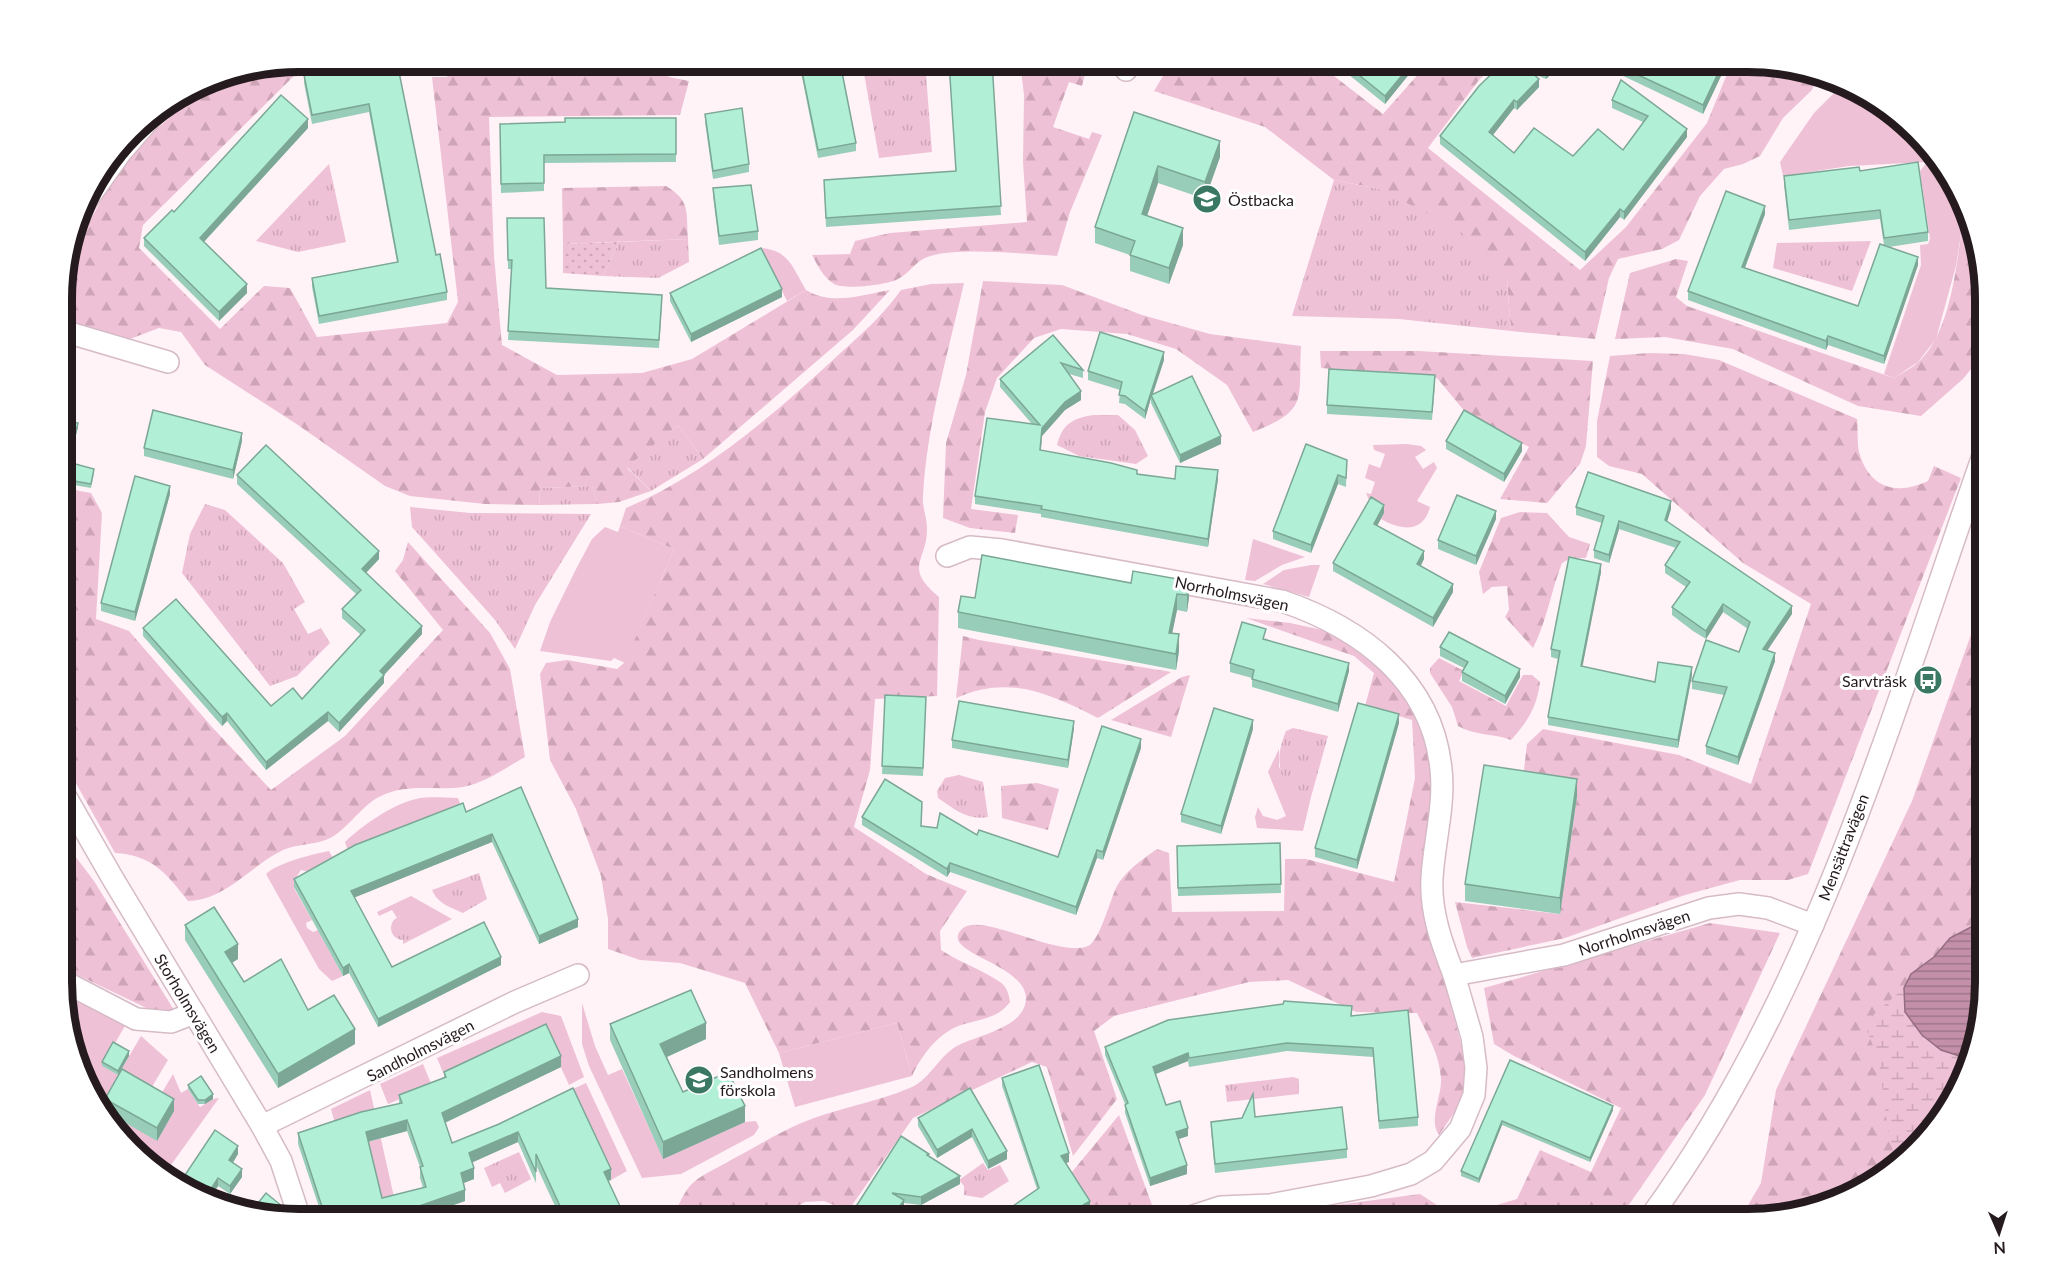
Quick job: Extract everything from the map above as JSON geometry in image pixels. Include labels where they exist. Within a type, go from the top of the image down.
[{"type":"street","points":[[72,334],[168,362]]},
{"type":"street","name":"Mensättravägen","points":[[1656,1209],[1688,1166],[1737,1085],[1795,970],[1876,762],[1975,479]]},
{"type":"street","name":"Norrholmsvägen","points":[[947,556],[970,547],[1002,550],[1282,601],[1314,612],[1368,643],[1391,664],[1410,687],[1434,737],[1442,770],[1432,880],[1433,899],[1441,941],[1454,975],[1472,1037],[1476,1068],[1474,1095],[1460,1129],[1433,1161],[1411,1174],[1371,1186],[1270,1205],[1215,1209]]},
{"type":"street","name":"Storholmsvägen","points":[[72,808],[112,879],[262,1126],[281,1161],[296,1209]]},
{"type":"street","name":"Norrholmsvägen","points":[[1454,975],[1564,955],[1709,908],[1739,904],[1767,908],[1813,925]]},
{"type":"street","name":"Sandholmsvägen","points":[[262,1126],[515,1002],[578,975]]},
{"type":"street","points":[[72,986],[136,1019],[171,1022],[194,1013]]},
{"type":"green space","points":[[298,72],[143,225],[139,248],[220,329],[264,286],[290,288],[317,337],[447,323],[458,302],[432,77],[446,77],[456,72],[663,72],[669,77],[689,81],[680,115],[489,117],[494,256],[502,345],[557,375],[642,373],[692,359],[806,290],[826,297],[847,298],[890,290],[853,330],[703,459],[678,425],[627,468],[651,491],[619,502],[598,504],[592,486],[540,488],[539,505],[485,504],[410,496],[385,486],[298,425],[205,365],[181,332],[159,328],[130,339],[72,324],[72,285],[81,236],[112,181],[142,141],[193,98],[212,89],[255,76]]},
{"type":"green space","points":[[864,72],[926,72],[932,152],[879,158]]},
{"type":"green space","points":[[1021,72],[1086,72],[1082,86],[1069,82],[1053,127],[1089,139],[1092,132],[1102,135],[1070,212],[1057,256],[953,252],[925,258],[900,278],[891,282],[846,287],[834,284],[827,278],[812,255],[850,254],[855,241],[890,233],[1027,222],[1023,162],[1024,95]]},
{"type":"green space","points":[[1165,72],[1329,72],[1383,114],[1420,72],[1487,72],[1428,148],[1580,270],[1626,227],[1707,123],[1727,74],[1723,72],[1762,72],[1792,76],[1815,82],[1812,90],[1783,118],[1760,156],[1724,169],[1700,196],[1679,240],[1662,249],[1618,259],[1609,278],[1595,339],[1511,331],[1507,280],[1379,189],[1334,180],[1265,127],[1154,91]]},
{"type":"green space","points":[[1836,91],[1861,102],[1898,128],[1919,149],[1937,173],[1952,199],[1962,225],[1956,266],[1936,339],[1918,362],[1894,378],[1884,374],[1921,265],[1920,245],[1928,244],[1930,239],[1920,171],[1927,162],[1849,166],[1783,176],[1780,162],[1814,113]]},
{"type":"green space","points":[[329,164],[346,242],[298,252],[256,241]]},
{"type":"green space","points":[[1334,180],[1379,189],[1458,229],[1507,280],[1511,331],[1399,319],[1292,316]]},
{"type":"green space","points":[[666,186],[680,197],[686,208],[688,239],[563,244],[562,188]]},
{"type":"green space","points":[[1963,225],[1971,255],[1975,285],[1975,364],[1963,379],[1921,416],[1858,406],[1733,349],[1665,337],[1615,339],[1630,273],[1676,259],[1688,261],[1676,297],[1687,306],[1894,378],[1917,363],[1929,350],[1945,315],[1955,273]]},
{"type":"green space","points":[[688,239],[689,262],[658,278],[603,276],[619,242]]},
{"type":"green space","points":[[1871,241],[1852,291],[1773,268],[1777,243]]},
{"type":"green space","points":[[619,242],[603,276],[563,273],[563,244]]},
{"type":"green space","points":[[761,248],[784,257],[793,267],[806,290],[787,301]]},
{"type":"green space","points":[[983,281],[1062,285],[1142,315],[1210,334],[1301,346],[1300,391],[1297,401],[1284,417],[1253,432],[1227,385],[1176,349],[1127,334],[1061,329],[1034,338],[997,378],[985,412],[971,509],[1018,515],[1015,533],[970,528],[943,518],[946,443],[966,375]]},
{"type":"green space","points":[[964,283],[934,415],[923,496],[927,528],[919,570],[922,578],[939,597],[937,696],[875,699],[870,770],[854,827],[926,874],[967,891],[940,931],[941,950],[1000,982],[1007,991],[1010,1002],[996,1014],[963,1024],[941,1036],[918,1064],[912,1076],[897,1023],[779,1053],[745,983],[680,963],[640,960],[608,949],[608,919],[601,876],[576,809],[550,760],[540,674],[546,663],[567,660],[617,669],[625,662],[674,549],[620,526],[626,508],[683,479],[736,443],[861,335],[901,290],[931,284]]},
{"type":"green space","points":[[1320,351],[1419,351],[1593,361],[1586,446],[1580,464],[1547,503],[1500,499],[1529,447],[1466,413],[1437,378],[1321,368]]},
{"type":"green space","points":[[1649,353],[1684,354],[1719,360],[1857,419],[1858,448],[1864,464],[1870,474],[1885,486],[1905,488],[1916,486],[1928,481],[1934,466],[1961,478],[1808,874],[1788,880],[1740,880],[1685,895],[1565,938],[1472,958],[1455,902],[1560,914],[1577,796],[1522,787],[1527,744],[1543,729],[1679,755],[1751,784],[1811,604],[1743,563],[1642,474],[1609,466],[1597,457],[1597,421],[1610,356]]},
{"type":"green space","points":[[1094,415],[1118,415],[1135,430],[1148,456],[1136,464],[1079,456],[1057,445],[1062,432],[1069,423]]},
{"type":"green space","points":[[678,425],[703,459],[651,491],[627,467]]},
{"type":"green space","points":[[1373,445],[1421,446],[1426,450],[1415,457],[1423,469],[1434,462],[1437,468],[1417,501],[1430,507],[1427,516],[1416,526],[1403,527],[1381,519],[1384,513],[1371,505],[1366,493],[1371,494],[1375,482],[1365,478],[1369,464],[1380,468],[1385,454],[1374,450]]},
{"type":"green space","points":[[592,486],[598,504],[539,505],[540,488]]},
{"type":"green space","points":[[72,490],[91,493],[102,513],[96,619],[129,631],[212,727],[271,790],[345,736],[443,630],[395,571],[403,560],[408,542],[490,633],[510,669],[525,757],[495,775],[463,787],[402,790],[381,796],[367,805],[335,835],[328,839],[283,850],[226,889],[202,899],[188,901],[157,867],[139,857],[115,853],[72,776]]},
{"type":"green space","points":[[205,504],[225,510],[283,563],[305,602],[294,609],[308,634],[321,628],[330,643],[297,676],[270,686],[182,573],[190,534]]},
{"type":"green space","points":[[410,507],[470,513],[591,514],[535,605],[515,649],[495,620],[412,527]]},
{"type":"green space","points":[[1520,512],[1547,513],[1569,537],[1590,544],[1586,558],[1571,558],[1562,563],[1533,648],[1505,617],[1509,610],[1507,586],[1492,587],[1483,594],[1479,572],[1501,518]]},
{"type":"green space","points":[[620,526],[674,549],[625,663],[614,658],[611,661],[540,651],[550,622],[592,539],[605,527],[618,532]]},
{"type":"green space","points":[[1253,539],[1305,557],[1282,565],[1255,581],[1245,580]]},
{"type":"green space","points":[[1320,565],[1309,597],[1263,584],[1284,570]]},
{"type":"green space","points":[[1246,618],[1290,623],[1327,631],[1360,650],[1386,672],[1412,712],[1426,743],[1432,771],[1426,914],[1468,1069],[1462,1101],[1439,1135],[1435,1115],[1441,1086],[1440,1070],[1432,1045],[1417,1013],[1356,1012],[1288,980],[1249,982],[1114,1016],[1094,1031],[1117,1099],[1073,1156],[1047,1067],[1032,1062],[913,1118],[849,1209],[843,1209],[824,1201],[805,1202],[792,1209],[677,1209],[689,1187],[709,1172],[799,1124],[912,1087],[952,1049],[1000,1029],[1018,1016],[1024,1008],[1026,998],[1022,986],[999,967],[962,945],[958,938],[961,930],[970,925],[1001,929],[1058,946],[1074,948],[1088,946],[1097,936],[1121,880],[1135,865],[1157,849],[1169,853],[1172,912],[1284,911],[1285,859],[1306,859],[1394,882],[1415,778],[1412,720],[1365,706],[1374,673],[1354,656]]},
{"type":"green space","points":[[1975,623],[1975,925],[1950,938],[1934,957],[1911,974],[1941,1050],[1962,1057],[1958,1069],[1937,1108],[1919,1132],[1898,1153],[1874,1171],[1848,1186],[1821,1197],[1792,1205],[1746,1209],[1761,1183],[1776,1090],[1912,801]]},
{"type":"green space","points":[[963,636],[1171,672],[1098,718],[1063,701],[1012,687],[975,691],[956,698]]},
{"type":"green space","points":[[1439,658],[1464,671],[1459,681],[1506,706],[1523,675],[1532,675],[1540,682],[1537,699],[1531,713],[1511,740],[1458,726],[1452,707],[1430,673],[1430,668]]},
{"type":"green space","points":[[1190,675],[1171,737],[1111,720],[1182,677]]},
{"type":"green space","points":[[1293,728],[1328,736],[1311,797],[1288,792],[1282,775],[1279,762],[1281,748],[1286,731]]},
{"type":"green space","points":[[1279,749],[1279,767],[1303,797],[1311,797],[1303,831],[1257,828],[1255,817],[1258,807],[1263,816],[1277,820],[1286,816],[1268,772]]},
{"type":"green space","points":[[959,775],[983,782],[988,817],[968,816],[938,798],[937,791],[945,778]]},
{"type":"green space","points":[[1037,783],[1059,789],[1048,830],[1002,818],[1001,786]]},
{"type":"green space","points":[[421,798],[458,798],[463,811],[349,854],[345,842],[387,811]]},
{"type":"green space","points":[[329,851],[334,860],[309,872],[301,870],[297,876],[300,884],[294,888],[312,920],[306,923],[307,928],[313,932],[318,930],[343,976],[332,981],[319,969],[266,874],[287,863]]},
{"type":"green space","points":[[72,852],[94,881],[174,1010],[163,1016],[72,972]]},
{"type":"green space","points":[[479,873],[487,899],[463,913],[441,902],[432,890]]},
{"type":"green space","points":[[411,896],[452,919],[403,944],[403,940],[407,939],[400,916],[397,918],[392,910],[379,916],[377,912]]},
{"type":"green space","points":[[403,916],[411,920],[415,928],[411,936],[403,940],[395,936],[391,928],[395,920]]},
{"type":"green space","points":[[1710,923],[1780,933],[1705,1095],[1626,1209],[1483,1209],[1517,1199],[1540,1150],[1591,1172],[1621,1108],[1494,1044],[1484,988]]},
{"type":"green space","points":[[1904,988],[1905,1012],[1941,1050],[1962,1057],[1952,1082],[1937,1108],[1919,1132],[1895,1156],[1889,1139],[1879,1061],[1864,1023]]},
{"type":"green space","points":[[72,995],[126,1024],[102,1066],[118,1075],[141,1036],[168,1060],[147,1095],[157,1141],[174,1111],[157,1101],[173,1074],[181,1093],[188,1089],[200,1107],[219,1098],[171,1165],[146,1150],[128,1132],[102,1095],[84,1055],[76,1026]]},
{"type":"green space","points":[[582,1003],[595,1046],[608,1075],[622,1069],[663,1158],[745,1122],[756,1121],[759,1127],[754,1135],[681,1174],[642,1178],[589,1066],[582,1044]]},
{"type":"green space","points":[[542,1012],[561,1016],[584,1077],[569,1085],[546,1035],[447,1082],[437,1058]]},
{"type":"green space","points":[[897,1023],[912,1076],[795,1107],[779,1053]]},
{"type":"green space","points":[[423,1064],[432,1086],[388,1104],[380,1084]]},
{"type":"green space","points":[[1293,1077],[1299,1079],[1299,1094],[1227,1102],[1225,1085]]},
{"type":"green space","points":[[586,1083],[627,1171],[611,1180],[540,1114],[536,1106]]},
{"type":"green space","points":[[370,1090],[396,1206],[382,1209],[337,1131],[331,1109]]},
{"type":"green space","points":[[1119,1115],[1153,1209],[1092,1209],[1072,1172]]},
{"type":"green space","points":[[519,1152],[531,1179],[505,1193],[500,1183],[492,1187],[484,1168]]},
{"type":"green space","points":[[983,1163],[988,1170],[1000,1165],[1009,1181],[982,1198],[964,1195],[964,1186],[959,1180]]},
{"type":"green space","points":[[1420,1194],[1443,1209],[1307,1209]]},
{"type":"shaded area","points":[[1975,925],[1975,996],[1971,1026],[1962,1057],[1941,1050],[1922,1035],[1905,1012],[1904,988],[1911,974],[1934,957],[1950,938]]},
{"type":"building","points":[[320,72],[399,72],[436,255],[440,254],[447,292],[319,316],[312,278],[398,262],[369,104],[312,115],[304,75]]},
{"type":"building","points":[[802,72],[842,72],[856,143],[818,150]]},
{"type":"building","points":[[950,72],[993,72],[1001,206],[826,218],[824,180],[956,171]]},
{"type":"building","points":[[1355,72],[1405,72],[1385,96]]},
{"type":"building","points":[[1494,72],[1531,72],[1539,79],[1517,102],[1514,100],[1489,132],[1514,153],[1534,128],[1573,156],[1598,129],[1623,150],[1648,116],[1612,100],[1621,80],[1687,129],[1624,212],[1620,209],[1585,252],[1440,136],[1479,86]]},
{"type":"building","points":[[1632,72],[1719,72],[1703,105]]},
{"type":"building","points":[[281,95],[308,119],[200,238],[247,284],[219,312],[144,238],[172,210],[174,212]]},
{"type":"building","points":[[742,108],[749,164],[713,171],[705,114]]},
{"type":"building","points":[[1134,112],[1220,141],[1205,182],[1158,166],[1142,214],[1183,228],[1169,268],[1130,255],[1135,241],[1095,227]]},
{"type":"building","points":[[565,118],[676,118],[676,154],[544,155],[544,183],[501,184],[500,124],[565,122]]},
{"type":"building","points":[[1918,162],[1928,232],[1884,238],[1880,210],[1789,220],[1784,176],[1859,167],[1860,171]]},
{"type":"building","points":[[751,185],[758,231],[719,236],[713,188]]},
{"type":"building","points":[[1726,191],[1765,206],[1742,267],[1858,306],[1880,244],[1918,257],[1884,356],[1828,336],[1826,341],[1688,291]]},
{"type":"building","points":[[507,218],[544,218],[546,288],[662,295],[659,340],[508,331],[512,260],[508,260]]},
{"type":"building","points":[[761,248],[782,289],[691,334],[670,293]]},
{"type":"building","points":[[1100,332],[1164,352],[1145,411],[1125,396],[1119,395],[1122,382],[1088,371]]},
{"type":"building","points":[[1053,335],[1083,370],[1061,363],[1081,391],[1065,402],[1042,428],[1040,450],[1111,463],[1137,470],[1137,474],[1175,479],[1176,466],[1218,470],[1208,539],[1041,509],[1042,506],[975,496],[987,418],[1040,425],[1000,379]]},
{"type":"building","points":[[1329,369],[1435,375],[1432,412],[1327,405]]},
{"type":"building","points":[[1192,376],[1221,436],[1180,455],[1151,395]]},
{"type":"building","points":[[153,410],[242,433],[233,470],[144,448]]},
{"type":"building","points":[[1464,410],[1522,443],[1504,474],[1446,441]]},
{"type":"building","points":[[72,422],[78,423],[72,446]]},
{"type":"building","points":[[1306,444],[1347,460],[1346,478],[1338,475],[1311,545],[1273,531]]},
{"type":"building","points":[[266,445],[379,551],[362,569],[422,626],[380,671],[384,675],[339,723],[328,712],[266,762],[227,713],[222,717],[143,628],[176,599],[271,706],[293,688],[302,699],[365,630],[342,609],[361,590],[237,475]]},
{"type":"building","points":[[72,463],[94,469],[91,484],[72,481]]},
{"type":"building","points":[[1588,472],[1671,501],[1665,520],[1792,606],[1763,649],[1775,653],[1738,757],[1706,746],[1727,687],[1692,681],[1706,640],[1739,652],[1750,622],[1723,604],[1706,631],[1672,607],[1690,582],[1665,565],[1680,542],[1619,521],[1609,555],[1594,550],[1604,516],[1576,507]]},
{"type":"building","points":[[135,476],[170,486],[135,612],[101,603]]},
{"type":"building","points":[[1457,495],[1496,511],[1476,556],[1438,540]]},
{"type":"building","points":[[1371,497],[1384,505],[1374,524],[1424,551],[1417,564],[1453,584],[1433,618],[1333,563]]},
{"type":"building","points":[[982,555],[1131,583],[1133,571],[1189,581],[1187,595],[1177,594],[1169,633],[1179,634],[1176,654],[958,612],[961,596],[975,598]]},
{"type":"building","points":[[1569,557],[1601,564],[1581,666],[1655,682],[1658,662],[1692,667],[1678,740],[1548,717],[1560,651],[1551,649]]},
{"type":"building","points":[[1242,622],[1266,629],[1263,639],[1349,663],[1338,704],[1252,679],[1254,670],[1230,663]]},
{"type":"building","points":[[1449,632],[1520,669],[1505,696],[1462,672],[1468,662],[1440,647]]},
{"type":"building","points":[[885,695],[926,697],[923,768],[882,766]]},
{"type":"building","points":[[959,701],[1074,721],[1068,760],[952,740]]},
{"type":"building","points":[[1358,703],[1399,714],[1357,860],[1315,848]]},
{"type":"building","points":[[1214,708],[1253,720],[1221,826],[1181,814]]},
{"type":"building","points":[[1102,726],[1141,739],[1103,852],[1097,850],[1076,907],[950,863],[947,869],[862,817],[885,779],[922,802],[921,826],[937,828],[940,813],[977,835],[979,830],[1058,857]]},
{"type":"building","points":[[1484,765],[1577,779],[1560,898],[1465,884]]},
{"type":"building","points":[[521,787],[578,919],[539,936],[492,834],[351,891],[392,967],[484,922],[501,957],[378,1019],[349,964],[343,968],[294,879],[355,845],[463,803],[466,812]]},
{"type":"building","points":[[1280,843],[1281,884],[1178,888],[1177,846]]},
{"type":"building","points":[[214,907],[238,944],[225,952],[244,982],[281,959],[308,1010],[334,995],[355,1029],[278,1074],[185,925]]},
{"type":"building","points":[[691,990],[706,1023],[660,1044],[683,1092],[728,1072],[745,1106],[663,1142],[610,1024]]},
{"type":"building","points":[[1284,1001],[1352,1006],[1351,1016],[1408,1010],[1418,1117],[1379,1121],[1373,1048],[1287,1043],[1189,1058],[1188,1053],[1153,1067],[1166,1105],[1180,1101],[1188,1128],[1176,1132],[1187,1165],[1150,1178],[1125,1105],[1128,1103],[1105,1047],[1168,1020],[1283,1004]]},
{"type":"building","points":[[546,1024],[561,1056],[442,1113],[452,1143],[499,1124],[573,1088],[611,1169],[604,1172],[621,1209],[561,1209],[536,1154],[536,1172],[518,1132],[469,1153],[474,1168],[461,1173],[465,1190],[411,1209],[323,1209],[298,1133],[361,1112],[402,1103],[399,1095],[446,1077],[444,1072]],"holes":[[[407,1120],[423,1166],[420,1167],[426,1187],[382,1198],[366,1132]]]},
{"type":"building","points":[[113,1042],[129,1051],[118,1071],[102,1062]]},
{"type":"building","points":[[1510,1060],[1613,1106],[1590,1158],[1502,1121],[1479,1179],[1461,1171]]},
{"type":"building","points":[[1039,1065],[1069,1153],[1061,1156],[1090,1201],[1077,1209],[1014,1209],[1013,1206],[1039,1188],[1002,1078]]},
{"type":"building","points":[[122,1069],[174,1099],[157,1128],[105,1099]]},
{"type":"building","points":[[201,1076],[213,1094],[205,1100],[198,1100],[188,1085]]},
{"type":"building","points":[[970,1088],[1007,1151],[988,1161],[972,1129],[937,1150],[918,1118]]},
{"type":"building","points":[[1253,1094],[1255,1117],[1342,1107],[1347,1149],[1215,1164],[1211,1122],[1242,1118]]},
{"type":"building","points":[[215,1130],[238,1146],[229,1160],[242,1169],[230,1186],[218,1178],[210,1191],[185,1175]]},
{"type":"building","points":[[901,1136],[960,1176],[921,1197],[892,1193],[904,1200],[898,1209],[855,1208]]},
{"type":"building","points":[[266,1193],[283,1207],[282,1209],[256,1205]]},
{"type":"place","name":"Östbacka","points":[[1207,199]]},
{"type":"place","name":"Sarvträsk","points":[[1928,680]]},
{"type":"place","name":"Sandholmens förskola","points":[[699,1080]]}]
